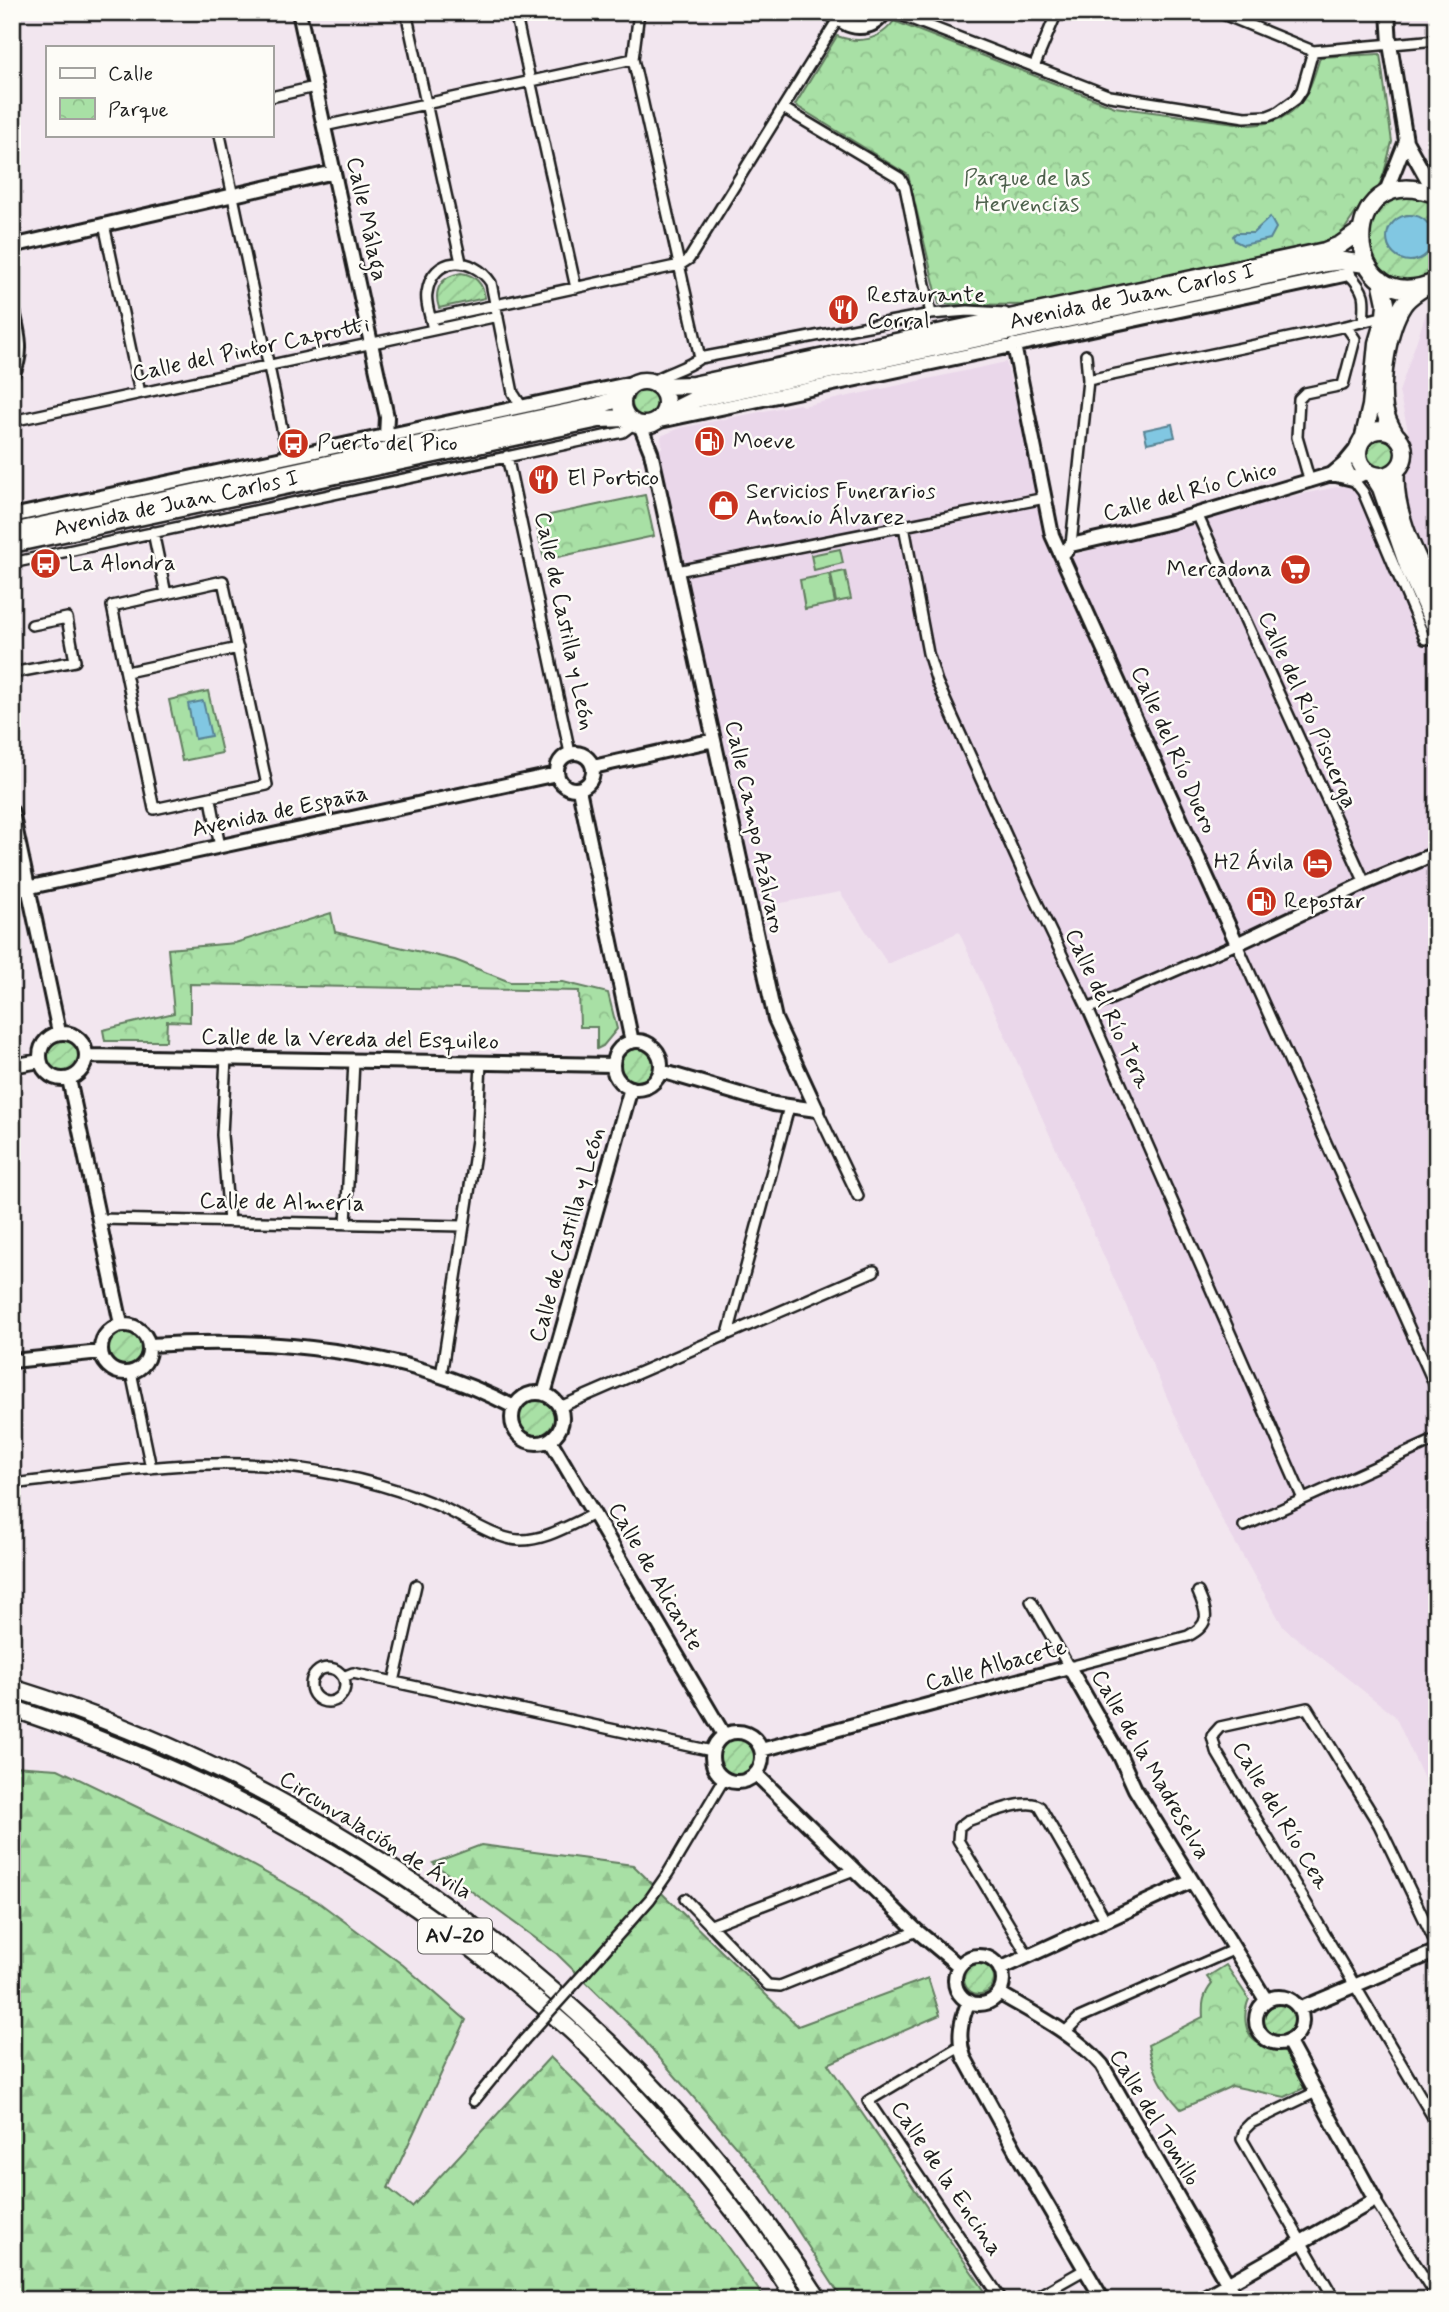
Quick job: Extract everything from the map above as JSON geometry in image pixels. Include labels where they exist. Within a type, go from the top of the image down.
[{"type":"highway","points":[[1436,195],[1420,188],[1402,188],[1385,194],[1373,204],[1364,217],[1360,231],[1360,248],[1386,303],[1377,343],[1371,406],[1358,460],[1364,475],[1381,488],[1397,538],[1437,631]]},
{"type":"highway","name":"Avenida de Juan Carlos I","points":[[649,384],[694,385],[1325,251],[1340,245],[1360,231]]},
{"type":"highway","name":"Avenida de Juan Carlos I","points":[[12,544],[599,419],[646,421],[696,399],[1326,263],[1343,261],[1373,271]]},
{"type":"highway","points":[[1373,271],[1394,286],[1409,289],[1430,284]]},
{"type":"highway","points":[[1430,284],[1408,298],[1402,307],[1388,346],[1383,386],[1387,420],[1401,442],[1404,454],[1396,471],[1394,486],[1404,521],[1437,599]]},
{"type":"highway","points":[[649,384],[665,395],[666,406],[646,421],[623,409],[623,397],[628,388],[649,384]]},
{"type":"highway","name":"Avenida de Juan Carlos I","points":[[12,532],[597,406],[623,397]]},
{"type":"highway","points":[[1361,441],[1370,432],[1382,429],[1395,434]]},
{"type":"highway","points":[[1364,475],[1389,475],[1396,471]]},
{"type":"highway","name":"Circunvalación de Ávila","points":[[12,1688],[81,1710],[203,1761],[256,1788],[330,1829],[387,1865],[503,1948],[621,2055],[687,2124],[740,2189],[819,2300]]},
{"type":"highway","name":"Circunvalación de Ávila","points":[[12,1708],[76,1730],[191,1777],[321,1845],[430,1917],[566,2026],[616,2076],[678,2142],[725,2199],[796,2300]]},
{"type":"street","name":"Calle Málaga","points":[[299,12],[387,417],[386,436]]},
{"type":"street","points":[[406,12],[461,262]]},
{"type":"street","points":[[515,12],[576,288]]},
{"type":"street","points":[[639,12],[633,59],[700,358]]},
{"type":"street","points":[[431,319],[680,265],[688,259],[783,108],[835,16],[855,28],[874,24],[885,12]]},
{"type":"street","points":[[893,12],[1121,99],[1257,117],[1278,112],[1296,99],[1302,90],[1313,51]]},
{"type":"street","points":[[1034,67],[1057,12]]},
{"type":"street","points":[[1218,12],[1313,51],[1437,40]]},
{"type":"street","points":[[1388,12],[1390,44],[1406,141],[1436,195]]},
{"type":"street","points":[[324,126],[633,59]]},
{"type":"street","points":[[273,97],[315,87]]},
{"type":"street","points":[[783,108],[900,178],[905,187],[932,314]]},
{"type":"street","points":[[220,136],[288,457]]},
{"type":"street","points":[[1385,194],[1406,141]]},
{"type":"street","points":[[12,246],[334,172]]},
{"type":"street","points":[[104,225],[140,393]]},
{"type":"street","points":[[433,330],[426,295],[431,278],[444,266],[461,262],[474,265],[491,283],[516,408]]},
{"type":"street","name":"Avenida de Juan Carlos I","points":[[12,563],[623,432],[646,421],[1373,271]]},
{"type":"street","points":[[1349,274],[1362,287],[1365,300],[1363,322]]},
{"type":"street","points":[[12,307],[20,342],[16,368],[12,374]]},
{"type":"street","points":[[649,384],[669,371],[688,367],[700,358],[932,314],[1028,314]]},
{"type":"street","name":"Calle del Pintor Caprotti","points":[[12,421],[498,316]]},
{"type":"street","points":[[1088,380],[1385,316]]},
{"type":"street","points":[[1310,482],[1297,437],[1299,399],[1305,393],[1343,385],[1355,339],[1346,326]]},
{"type":"street","name":"Calle del Río Duero","points":[[1014,345],[1052,535],[1067,550],[1237,944],[1437,1390]]},
{"type":"street","points":[[1067,550],[1088,380],[1086,355]]},
{"type":"street","name":"Avenida de Juan Carlos I","points":[[12,516],[516,408],[649,384]]},
{"type":"street","name":"Calle Campo Azálvaro","points":[[646,421],[775,1019],[858,1196]]},
{"type":"street","name":"Calle del Río Chico","points":[[1067,550],[1332,474],[1345,463],[1361,441]]},
{"type":"street","name":"Calle de Castilla y León","points":[[507,456],[570,753]]},
{"type":"street","points":[[1345,463],[1364,475]]},
{"type":"street","points":[[1332,474],[1364,475]]},
{"type":"street","points":[[1364,475],[1363,492],[1425,639],[1437,638]]},
{"type":"street","points":[[677,571],[1045,498]]},
{"type":"street","name":"Calle del Río Pisuerga","points":[[1197,514],[1365,883]]},
{"type":"street","name":"Calle del Río Tera","points":[[904,526],[928,653],[937,682],[1088,1009],[1303,1499]]},
{"type":"street","points":[[153,532],[166,594]]},
{"type":"street","points":[[223,581],[238,648],[267,785],[154,809],[112,606],[223,581]]},
{"type":"street","points":[[12,673],[75,661],[67,618],[32,625]]},
{"type":"street","points":[[127,672],[238,648]]},
{"type":"street","points":[[593,767],[714,740]]},
{"type":"street","points":[[570,753],[584,755],[593,767],[590,781],[579,789],[565,786],[557,774],[559,761],[570,753]]},
{"type":"street","name":"Avenida de España","points":[[12,891],[557,774]]},
{"type":"street","points":[[579,789],[632,1042]]},
{"type":"street","points":[[211,799],[220,847]]},
{"type":"street","points":[[12,812],[59,1032]]},
{"type":"street","points":[[1088,1009],[1437,853]]},
{"type":"street","points":[[59,1032],[72,1034],[83,1043],[87,1056],[85,1066],[78,1074],[69,1079],[57,1079],[46,1072],[40,1061],[40,1048],[47,1038],[59,1032]]},
{"type":"street","points":[[632,1042],[644,1042],[655,1049],[661,1059],[661,1071],[655,1082],[644,1088],[631,1088],[622,1084],[615,1075],[613,1065],[616,1055],[622,1046],[632,1042]]},
{"type":"street","name":"Calle de la Vereda del Esquileo","points":[[87,1056],[613,1065]]},
{"type":"street","points":[[226,1058],[222,1135],[229,1222]]},
{"type":"street","points":[[12,1066],[40,1061]]},
{"type":"street","points":[[346,1224],[354,1061]]},
{"type":"street","points":[[441,1376],[477,1140],[481,1063]]},
{"type":"street","points":[[661,1071],[789,1107],[817,1110]]},
{"type":"street","points":[[69,1079],[121,1324]]},
{"type":"street","name":"Calle de Castilla y León","points":[[544,1394],[631,1088]]},
{"type":"street","points":[[728,1334],[789,1107]]},
{"type":"street","name":"Calle de Almería","points":[[99,1219],[464,1226]]},
{"type":"street","points":[[560,1407],[874,1271]]},
{"type":"street","points":[[121,1324],[134,1326],[145,1333],[150,1345],[148,1357],[141,1367],[131,1372],[117,1372],[107,1364],[101,1352],[103,1340],[110,1330],[121,1324]]},
{"type":"street","points":[[150,1345],[227,1342],[318,1348],[441,1376],[514,1407]]},
{"type":"street","points":[[12,1361],[101,1352]]},
{"type":"street","points":[[131,1372],[151,1468]]},
{"type":"street","points":[[533,1393],[544,1394],[560,1407],[562,1419],[559,1431],[551,1440],[538,1443],[526,1440],[516,1432],[512,1419],[514,1407],[522,1398],[533,1393]]},
{"type":"street","points":[[1244,1526],[1437,1439]]},
{"type":"street","name":"Calle de Alicante","points":[[551,1440],[724,1735]]},
{"type":"street","points":[[12,1484],[151,1468],[239,1464],[316,1471],[357,1479],[403,1492],[447,1509],[501,1536],[516,1540],[550,1534],[594,1514]]},
{"type":"street","points":[[394,1682],[416,1584]]},
{"type":"street","name":"Calle Albacete","points":[[761,1750],[1188,1636],[1199,1631],[1205,1623],[1207,1612],[1198,1592]]},
{"type":"street","name":"Calle de la Madreselva","points":[[1031,1601],[1120,1756],[1135,1789],[1266,2000]]},
{"type":"street","points":[[324,1668],[335,1669],[343,1676],[345,1687],[341,1697],[331,1703],[320,1702],[312,1694],[310,1683],[314,1673],[324,1668]]},
{"type":"street","points":[[343,1676],[353,1673],[712,1751]]},
{"type":"street","name":"Calle del Río Cea","points":[[1299,2009],[1356,1985],[1437,1949],[1379,1825],[1307,1708],[1220,1727],[1212,1736],[1216,1751],[1356,1985],[1434,2113],[1437,2124]]},
{"type":"street","points":[[735,1732],[756,1740],[761,1750],[762,1763],[756,1774],[746,1780],[735,1782],[724,1779],[716,1772],[712,1762],[712,1751],[716,1742],[724,1735],[735,1732]]},
{"type":"street","points":[[756,1774],[917,1931],[959,1966]]},
{"type":"street","points":[[474,2101],[524,2040],[650,1899],[724,1779]]},
{"type":"street","points":[[1028,1956],[958,1840],[959,1827],[967,1821],[1024,1802],[1035,1803],[1040,1807],[1106,1921]]},
{"type":"street","points":[[711,1925],[854,1870]]},
{"type":"street","points":[[1000,1969],[1192,1881]]},
{"type":"street","points":[[685,1899],[768,1985],[780,1986],[917,1931]]},
{"type":"street","points":[[1065,2032],[1079,2018],[1233,1950]]},
{"type":"street","points":[[977,1956],[990,1959],[1000,1969],[1002,1985],[999,1993],[988,2001],[969,2001],[958,1992],[955,1979],[959,1966],[964,1961],[977,1956]]},
{"type":"street","name":"Calle del Tomillo","points":[[999,1993],[1065,2032],[1092,2053],[1102,2065],[1237,2300]]},
{"type":"street","points":[[1288,1998],[1299,2009],[1302,2024],[1295,2037],[1288,2041],[1271,2042],[1265,2039],[1257,2028],[1256,2013],[1266,2000],[1288,1998]]},
{"type":"street","points":[[969,2001],[961,2021],[960,2046],[974,2077],[1102,2300]]},
{"type":"street","points":[[1288,2041],[1375,2200],[1437,2298]]},
{"type":"street","name":"Calle de la Encina","points":[[960,2046],[868,2101],[1002,2300]]},
{"type":"street","points":[[1316,2092],[1251,2123],[1242,2138],[1335,2300]]},
{"type":"street","points":[[1199,2300],[1375,2200]]},
{"type":"street","points":[[1031,2300],[1084,2270]]},
{"type":"shaded area","points":[[1437,293],[1437,1807],[1395,1716],[1284,1628],[1221,1518],[959,932],[888,964],[840,892],[760,907],[658,452],[662,447],[661,436],[680,428],[799,404],[803,406],[1006,362],[1057,560],[1216,512],[1356,483],[1403,469],[1411,443],[1399,392],[1432,296]]},
{"type":"green space","points":[[842,12],[877,12],[860,20]]},
{"type":"green space","name":"Parque de las Hervencias","points":[[894,21],[1115,107],[1250,125],[1266,123],[1290,113],[1305,96],[1320,57],[1380,54],[1392,142],[1384,173],[1378,189],[1365,199],[1340,236],[1320,245],[1034,305],[939,304],[908,175],[795,105],[837,36],[854,40],[868,39],[882,33]]},
{"type":"green space","points":[[1402,196],[1431,201],[1437,205],[1437,271],[1416,279],[1402,280],[1390,276],[1373,258],[1369,246],[1371,220],[1378,209]],"holes":[[[1407,215],[1415,216],[1433,239],[1427,253],[1413,261],[1389,248],[1388,238],[1391,228],[1398,220]]]},
{"type":"green space","points":[[461,273],[478,281],[485,298],[439,308],[437,295],[440,285],[448,277]]},
{"type":"green space","points":[[645,390],[654,394],[658,403],[654,412],[645,416],[636,412],[632,403],[636,394]]},
{"type":"green space","points":[[1381,437],[1387,438],[1395,446],[1395,458],[1387,466],[1381,467],[1375,466],[1367,458],[1366,452],[1367,446],[1375,438]]},
{"type":"green space","points":[[645,495],[654,536],[544,560],[535,518]]},
{"type":"green space","points":[[840,549],[843,563],[814,570],[811,555]]},
{"type":"green space","points":[[845,571],[851,599],[836,602],[831,574]]},
{"type":"green space","points":[[829,574],[835,603],[805,609],[800,580]]},
{"type":"green space","points":[[208,691],[222,753],[182,761],[169,700]]},
{"type":"green space","points":[[331,913],[335,932],[455,960],[510,982],[563,982],[608,993],[617,1029],[603,1046],[597,1049],[597,1027],[580,1027],[579,991],[190,984],[190,1022],[167,1021],[166,1041],[105,1041],[103,1030],[174,1013],[168,949],[235,943]]},
{"type":"green space","points":[[63,1038],[76,1043],[81,1056],[76,1069],[63,1074],[50,1069],[45,1056],[50,1043]]},
{"type":"green space","points":[[637,1047],[650,1052],[655,1065],[650,1078],[637,1083],[624,1078],[619,1065],[624,1052]]},
{"type":"green space","points":[[125,1331],[138,1336],[143,1349],[138,1362],[125,1367],[112,1362],[107,1349],[112,1336]]},
{"type":"green space","points":[[537,1400],[550,1405],[555,1418],[550,1431],[537,1436],[524,1431],[519,1418],[524,1405]]},
{"type":"green space","points":[[737,1738],[751,1743],[756,1757],[751,1771],[737,1776],[723,1771],[718,1757],[723,1743]]},
{"type":"green space","points":[[12,1766],[58,1769],[208,1841],[317,1901],[403,1965],[466,2020],[388,2188],[412,2207],[550,2057],[656,2162],[721,2238],[766,2300],[12,2300]]},
{"type":"green space","points":[[481,1845],[633,1865],[798,2026],[928,1978],[940,2015],[828,2064],[991,2300],[843,2300],[765,2180],[638,2033],[557,1954],[433,1863]]},
{"type":"green space","points":[[979,1964],[990,1968],[994,1979],[990,1990],[979,1994],[968,1990],[964,1979],[968,1968]]},
{"type":"green space","points":[[1226,1965],[1249,1999],[1245,2018],[1251,2036],[1266,2046],[1284,2049],[1304,2088],[1285,2097],[1232,2086],[1181,2109],[1160,2080],[1148,2045],[1203,2017],[1204,2000],[1212,1984],[1207,1977]]},
{"type":"green space","points":[[1279,2005],[1290,2009],[1294,2020],[1290,2031],[1279,2035],[1268,2031],[1264,2020],[1268,2009]]},
{"type":"water","points":[[1410,215],[1426,222],[1433,238],[1426,254],[1410,261],[1394,254],[1387,238],[1394,222]]},
{"type":"water","points":[[1270,217],[1276,228],[1270,239],[1243,245],[1235,241],[1233,236],[1236,233],[1253,233]]},
{"type":"water","points":[[1172,424],[1175,437],[1147,443],[1144,430]]},
{"type":"water","points":[[203,701],[211,736],[195,739],[188,704]]},
{"type":"place","name":"Restaurante Corral","points":[[844,309]]},
{"type":"place","name":"Moeve","points":[[710,442]]},
{"type":"place","name":"Puerto del Pico","points":[[294,444]]},
{"type":"place","name":"El Portico","points":[[544,479]]},
{"type":"place","name":"Servicios Funerarios Antonio Álvarez","points":[[723,505]]},
{"type":"place","name":"La Alondra","points":[[45,564]]},
{"type":"place","name":"Mercadona","points":[[1295,570]]},
{"type":"place","name":"H2 Ávila","points":[[1317,863]]},
{"type":"place","name":"Repostar","points":[[1261,902]]}]
